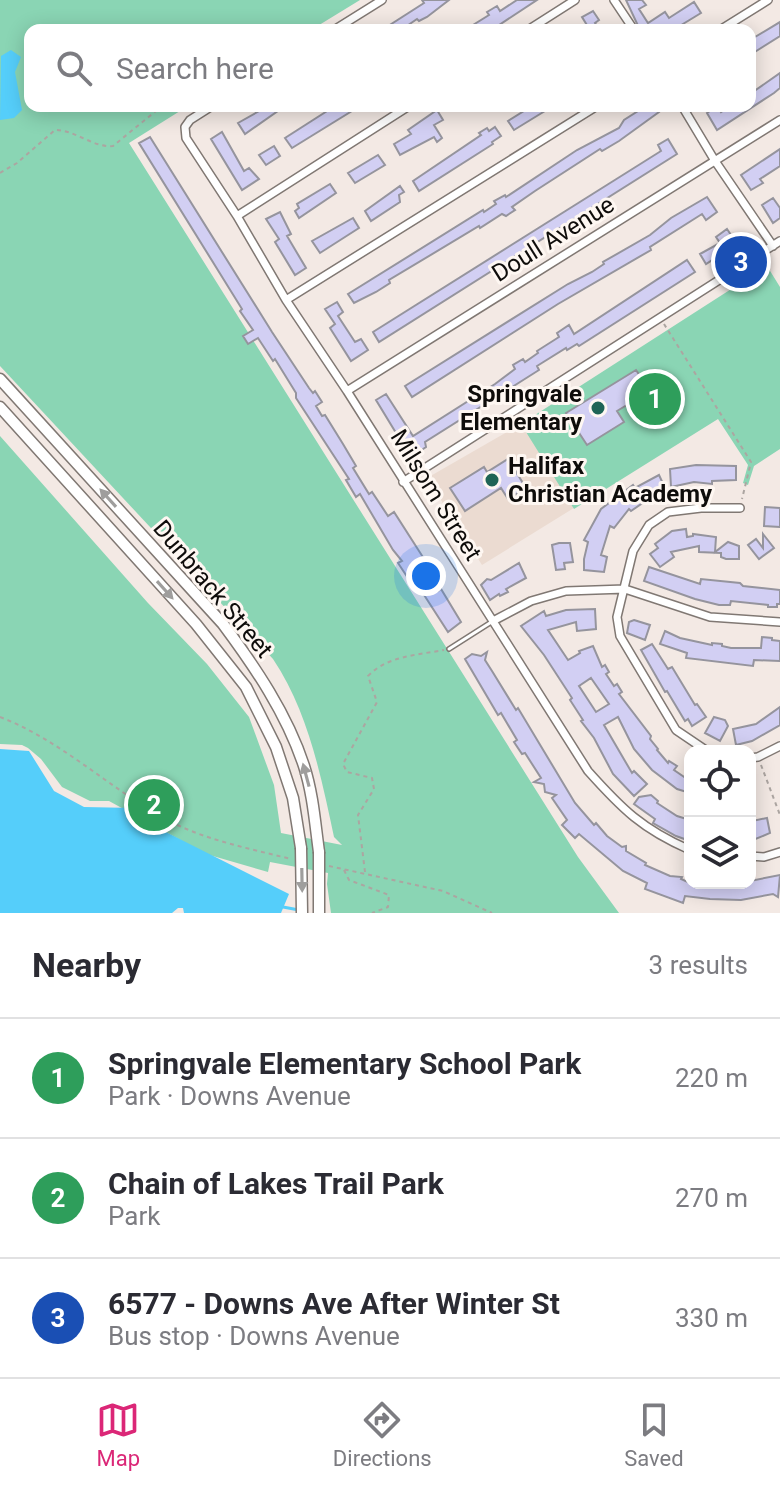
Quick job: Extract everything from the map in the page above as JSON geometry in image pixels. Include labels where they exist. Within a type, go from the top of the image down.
[{"type":"main road","name":"Dunbrack Street","points":[[0,379],[223,624],[253,665],[288,728],[312,797],[319,852],[319,913]]},
{"type":"main road","name":"Dunbrack Street","points":[[0,407],[196,624],[246,687],[276,747],[293,798],[301,848],[302,913]]},
{"type":"street","points":[[344,24],[382,0]]},
{"type":"street","points":[[537,24],[575,0]]},
{"type":"street","points":[[614,0],[630,24]]},
{"type":"street","points":[[730,24],[768,0]]},
{"type":"street","name":"Milsom Street","points":[[203,112],[185,127],[186,138],[237,216],[286,300],[588,771],[620,806],[656,835],[684,847]]},
{"type":"street","points":[[237,216],[400,112]]},
{"type":"street","points":[[286,300],[587,112]]},
{"type":"street","points":[[403,482],[776,244],[715,161],[686,112]]},
{"type":"street","name":"Doull Avenue","points":[[347,391],[780,120]]},
{"type":"street","points":[[698,745],[676,730],[620,636],[617,617],[633,551],[649,525],[668,512],[740,508]]},
{"type":"street","points":[[493,621],[531,601],[566,591],[625,589],[710,617],[780,622]]},
{"type":"street","points":[[756,756],[780,746]]},
{"type":"street","points":[[756,856],[780,852]]},
{"type":"lane","points":[[449,649],[493,621]]},
{"type":"path","points":[[1,172],[17,163],[55,130],[113,146],[155,112]]},
{"type":"path","points":[[661,319],[751,462],[740,508]]},
{"type":"path","points":[[365,873],[358,815],[374,789],[372,778],[347,772],[343,764],[377,702],[368,676],[376,667],[392,660],[449,649]]},
{"type":"path","points":[[0,717],[40,736],[171,822],[200,835],[303,861]]},
{"type":"path","points":[[756,761],[780,815]]},
{"type":"path","points":[[328,866],[443,891],[492,913]]},
{"type":"path","points":[[344,869],[349,880],[389,895],[388,907],[372,913]]},
{"type":"shaded area","points":[[664,334],[719,418],[482,565],[427,478],[521,424]]},
{"type":"green space","points":[[0,0],[360,0],[321,24],[24,24],[24,112],[178,112],[129,143],[578,857],[619,913],[331,913],[328,873],[270,862],[268,872],[206,854],[109,801],[90,801],[62,787],[41,759],[28,748],[0,744],[0,436],[148,603],[207,664],[249,717],[274,785],[281,833],[342,845],[334,837],[304,722],[273,659],[0,366]]},
{"type":"green space","points":[[767,266],[780,287],[780,449],[754,466],[748,485],[743,483],[748,465],[718,419],[574,509],[521,424]]},
{"type":"water","points":[[11,50],[21,57],[15,72],[22,110],[14,118],[0,120],[1,56]]},
{"type":"water","points":[[0,749],[29,751],[54,791],[84,807],[134,808],[148,823],[289,894],[281,913],[184,913],[183,908],[178,908],[172,913],[0,913]]},
{"type":"building","points":[[422,0],[449,0],[419,21],[391,24],[424,3]]},
{"type":"building","points":[[517,0],[537,0],[501,24],[475,24],[497,6],[500,11]]},
{"type":"building","points":[[626,0],[642,0],[646,5],[639,9],[648,23],[665,12],[669,18],[694,2],[701,13],[683,24],[637,24]]},
{"type":"building","points":[[593,11],[599,20],[596,24],[586,24],[582,17]]},
{"type":"building","points":[[780,22],[780,36],[756,51],[756,36]]},
{"type":"building","points":[[780,73],[780,88],[756,105],[756,90]]},
{"type":"building","points":[[257,112],[276,112],[245,134],[238,123]]},
{"type":"building","points":[[326,112],[350,112],[292,148],[285,138]]},
{"type":"building","points":[[434,112],[438,112],[443,120],[434,125],[442,138],[437,142],[434,137],[400,155],[394,144],[411,134],[408,130]]},
{"type":"building","points":[[522,112],[543,112],[514,130],[508,121]]},
{"type":"building","points":[[637,112],[659,112],[619,141],[602,151],[600,149],[535,191],[512,207],[515,210],[506,216],[502,214],[479,226],[354,303],[348,294],[484,212],[496,204],[494,201],[506,197],[577,150],[619,128],[624,120]]},
{"type":"building","points":[[708,112],[745,112],[717,130]]},
{"type":"building","points":[[495,127],[501,136],[493,144],[419,191],[413,181],[481,135],[479,133]]},
{"type":"building","points":[[222,132],[244,171],[249,168],[259,179],[242,190],[211,139]]},
{"type":"building","points":[[150,137],[272,332],[309,388],[322,402],[316,406],[343,444],[369,494],[372,492],[388,516],[394,512],[428,565],[434,577],[430,579],[438,591],[441,589],[461,622],[448,632],[417,584],[411,576],[408,578],[398,563],[402,561],[360,494],[356,497],[346,480],[349,479],[296,398],[275,359],[273,361],[258,338],[248,344],[243,336],[253,330],[240,311],[242,309],[139,143]]},
{"type":"building","points":[[668,139],[677,154],[379,342],[373,332],[661,151],[658,145]]},
{"type":"building","points":[[274,146],[280,156],[266,165],[259,155]]},
{"type":"building","points":[[780,149],[780,166],[760,179],[763,183],[751,190],[741,175]]},
{"type":"building","points":[[378,155],[385,165],[355,183],[348,173]]},
{"type":"building","points":[[330,184],[336,193],[299,218],[295,211],[299,208],[297,204]]},
{"type":"building","points":[[400,186],[404,192],[399,195],[400,202],[371,221],[365,211]]},
{"type":"building","points":[[707,197],[717,212],[706,220],[702,214],[650,247],[651,250],[558,304],[412,397],[405,386],[592,272]]},
{"type":"building","points":[[773,198],[780,208],[780,218],[773,223],[762,205]]},
{"type":"building","points":[[280,212],[291,234],[287,236],[306,268],[295,275],[275,242],[279,239],[266,219]]},
{"type":"building","points":[[353,218],[359,228],[320,253],[312,241]]},
{"type":"building","points":[[727,229],[737,244],[706,264],[700,254],[720,243],[716,237]]},
{"type":"building","points":[[687,260],[695,272],[579,346],[566,348],[537,366],[539,370],[425,442],[426,447],[417,453],[412,447],[407,451],[376,400],[386,394],[413,436],[495,384],[515,369],[513,365],[523,359],[525,362],[538,353],[569,325],[574,334]]},
{"type":"building","points":[[337,302],[343,312],[338,316],[355,342],[361,339],[368,350],[351,361],[330,328],[335,324],[325,309]]},
{"type":"building","name":"Springvale Elementary","points":[[636,370],[650,391],[617,411],[624,422],[587,445],[566,413]]},
{"type":"building","name":"Halifax Christian Academy","points":[[508,459],[526,488],[508,499],[501,488],[465,511],[450,488],[484,467],[487,472]]},
{"type":"building","points":[[696,465],[736,466],[736,480],[712,481],[712,484],[694,482],[671,487],[670,469]]},
{"type":"building","points":[[659,475],[665,488],[660,488],[659,496],[650,498],[631,511],[629,509],[614,528],[610,526],[601,555],[607,557],[604,572],[584,570],[588,542],[584,540],[601,509],[633,485],[635,488]]},
{"type":"building","points":[[765,507],[780,508],[780,527],[764,526]]},
{"type":"building","points":[[686,529],[687,537],[693,534],[716,537],[715,552],[728,542],[739,546],[739,559],[726,559],[721,557],[721,553],[699,552],[699,546],[671,552],[674,557],[660,567],[650,554],[658,548],[655,544],[672,531]]},
{"type":"building","points":[[763,534],[774,548],[759,559],[748,545],[756,539],[763,548]]},
{"type":"building","points":[[570,543],[573,562],[564,563],[565,569],[556,570],[552,545]]},
{"type":"building","points":[[519,563],[526,578],[506,589],[508,592],[490,600],[481,585]]},
{"type":"building","points":[[649,567],[700,584],[701,579],[780,590],[780,604],[768,607],[731,601],[730,605],[719,605],[695,599],[644,581]]},
{"type":"building","points":[[595,609],[596,629],[577,631],[576,622],[548,630],[568,660],[579,651],[593,646],[602,667],[605,665],[609,672],[606,674],[614,686],[617,684],[622,692],[619,694],[651,736],[657,750],[668,763],[677,766],[674,770],[684,777],[684,791],[652,770],[634,749],[618,717],[604,725],[632,773],[634,771],[647,784],[634,796],[613,774],[581,721],[570,700],[572,698],[521,626],[544,611],[546,616],[566,610]],"holes":[[[591,678],[609,704],[596,712],[579,686]]]},
{"type":"building","points":[[634,620],[650,625],[645,640],[627,633],[629,622]]},
{"type":"building","points":[[665,631],[680,638],[731,648],[761,648],[762,637],[772,638],[780,641],[780,661],[754,660],[753,666],[686,658],[687,653],[660,644]]},
{"type":"building","points":[[652,644],[668,669],[672,667],[706,717],[692,726],[665,692],[641,650]]},
{"type":"building","points":[[487,652],[485,660],[575,803],[607,836],[622,847],[626,846],[626,851],[645,865],[670,876],[682,877],[684,889],[756,889],[756,880],[780,875],[778,897],[773,894],[741,900],[685,896],[683,903],[645,889],[647,883],[623,871],[579,834],[575,838],[562,825],[567,820],[552,798],[556,795],[545,792],[544,784],[534,782],[541,778],[514,742],[517,740],[501,713],[498,715],[465,659],[472,654],[481,656]]},
{"type":"building","points":[[780,707],[780,725],[752,741],[736,745],[733,729],[756,724]]},
{"type":"building","points":[[714,717],[725,720],[728,726],[720,741],[705,733]]},
{"type":"building","points":[[651,795],[657,803],[684,818],[684,839],[653,823],[655,819],[634,804],[639,797]]},
{"type":"building","points":[[767,818],[770,833],[756,839],[756,820]]},
{"type":"waterway","points":[[283,907],[299,910]]},
{"type":"place","name":"6577 - Downs Ave After Winter St","points":[[741,262]]},
{"type":"place","name":"Springvale Elementary School Park","points":[[655,399]]},
{"type":"place","name":"Springvale Elementary","points":[[598,408]]},
{"type":"place","name":"Halifax Christian Academy","points":[[492,480]]},
{"type":"place","name":"Chain of Lakes Trail Park","points":[[154,805]]}]
